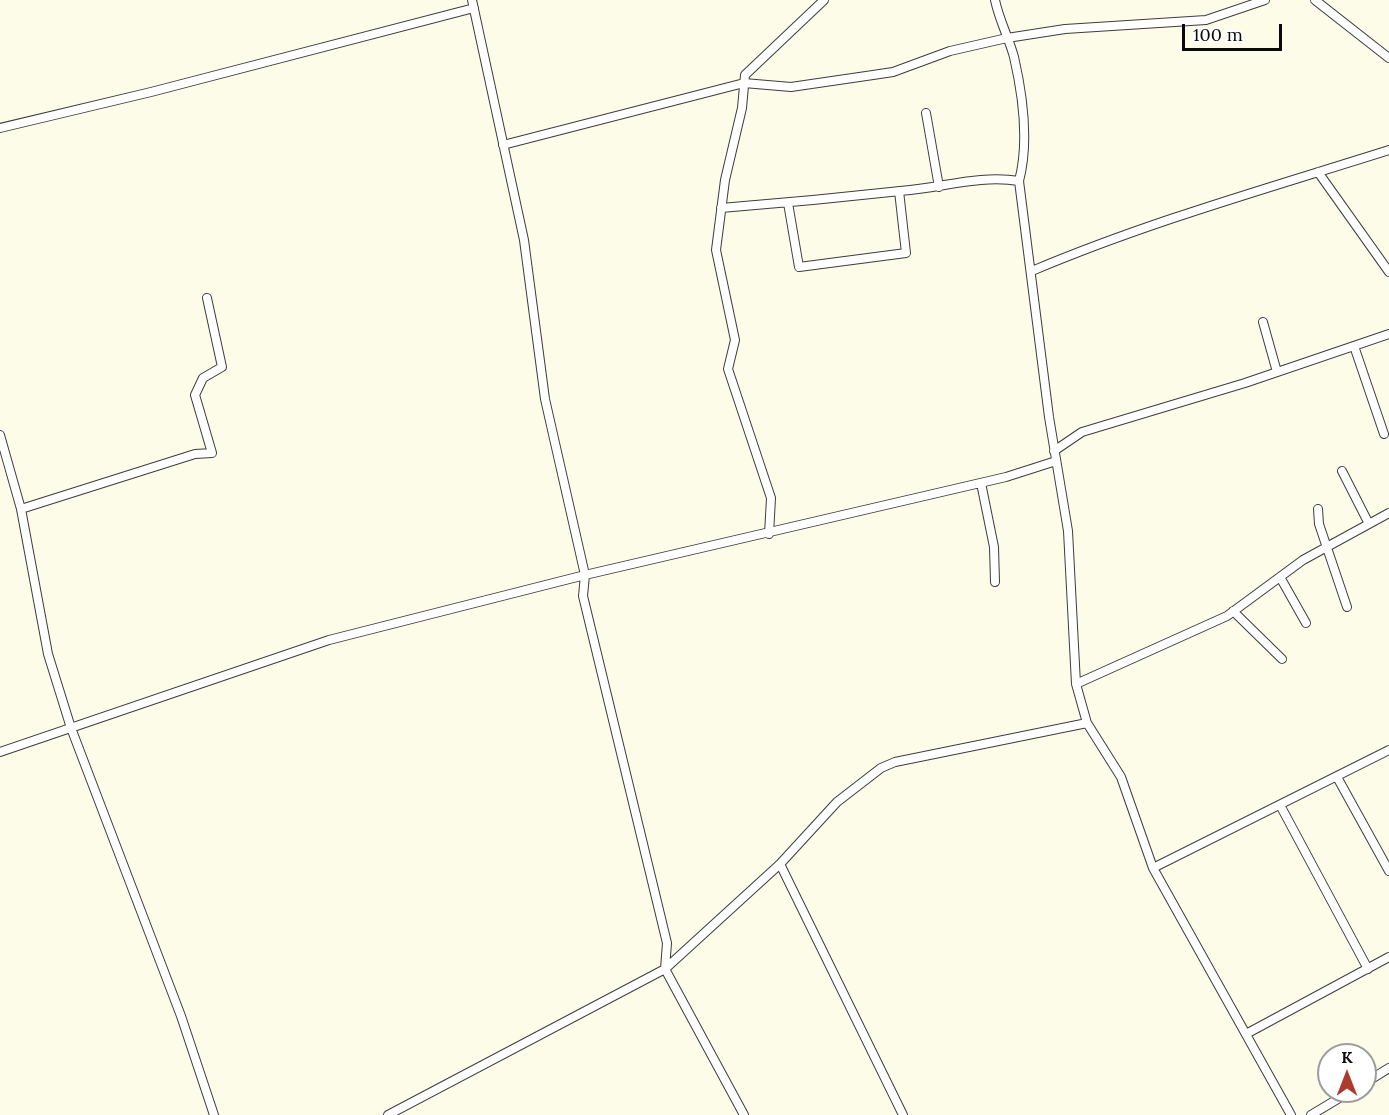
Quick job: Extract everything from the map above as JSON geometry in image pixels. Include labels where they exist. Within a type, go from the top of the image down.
[{"type":"street","points":[[769,534],[771,498],[728,369],[735,340],[716,250],[721,208],[745,75],[765,53],[824,0]]},
{"type":"street","points":[[995,0],[1014,57],[1026,156],[1019,181],[1054,451],[1068,531],[1076,684],[1087,723],[1121,777],[1153,868],[1291,1115]]},
{"type":"street","points":[[503,144],[744,83],[791,87],[893,72],[950,51],[1007,38],[1065,29],[1206,20],[1265,0]]},
{"type":"street","points":[[1315,0],[1389,58]]},
{"type":"street","points":[[0,128],[151,92],[472,4],[524,240],[546,399],[585,575],[583,596],[668,943],[665,969],[744,1115]]},
{"type":"street","points":[[926,113],[939,187]]},
{"type":"street","points":[[1032,271],[1096,243],[1235,196],[1389,150]]},
{"type":"street","points":[[1318,172],[1389,272]]},
{"type":"street","points":[[721,208],[939,187],[995,177],[1019,181]]},
{"type":"street","points":[[788,203],[799,267],[906,253],[899,191]]},
{"type":"street","points":[[21,508],[195,454],[212,453],[195,395],[203,378],[222,367],[207,298]]},
{"type":"street","points":[[1263,322],[1277,372]]},
{"type":"street","points":[[1054,451],[1082,432],[1277,372],[1389,333]]},
{"type":"street","points":[[1354,346],[1384,434]]},
{"type":"street","points":[[0,435],[21,508],[48,654],[71,728],[181,1016],[214,1115]]},
{"type":"street","points":[[0,752],[328,640],[585,575],[981,483],[1056,461]]},
{"type":"street","points":[[1342,471],[1369,524]]},
{"type":"street","points":[[981,483],[994,547],[995,582]]},
{"type":"street","points":[[1318,509],[1327,547],[1347,607]]},
{"type":"street","points":[[1076,684],[1233,611],[1327,547],[1389,513]]},
{"type":"street","points":[[1280,577],[1306,623]]},
{"type":"street","points":[[1233,611],[1282,659]]},
{"type":"street","points":[[388,1115],[665,969],[780,864],[837,802],[881,768],[896,762],[1087,723]]},
{"type":"street","points":[[1153,868],[1389,750]]},
{"type":"street","points":[[1337,777],[1389,871]]},
{"type":"street","points":[[1280,806],[1368,969]]},
{"type":"street","points":[[780,864],[903,1115]]},
{"type":"street","points":[[1246,1034],[1389,957]]},
{"type":"street","points":[[1311,1115],[1331,1103]]}]
